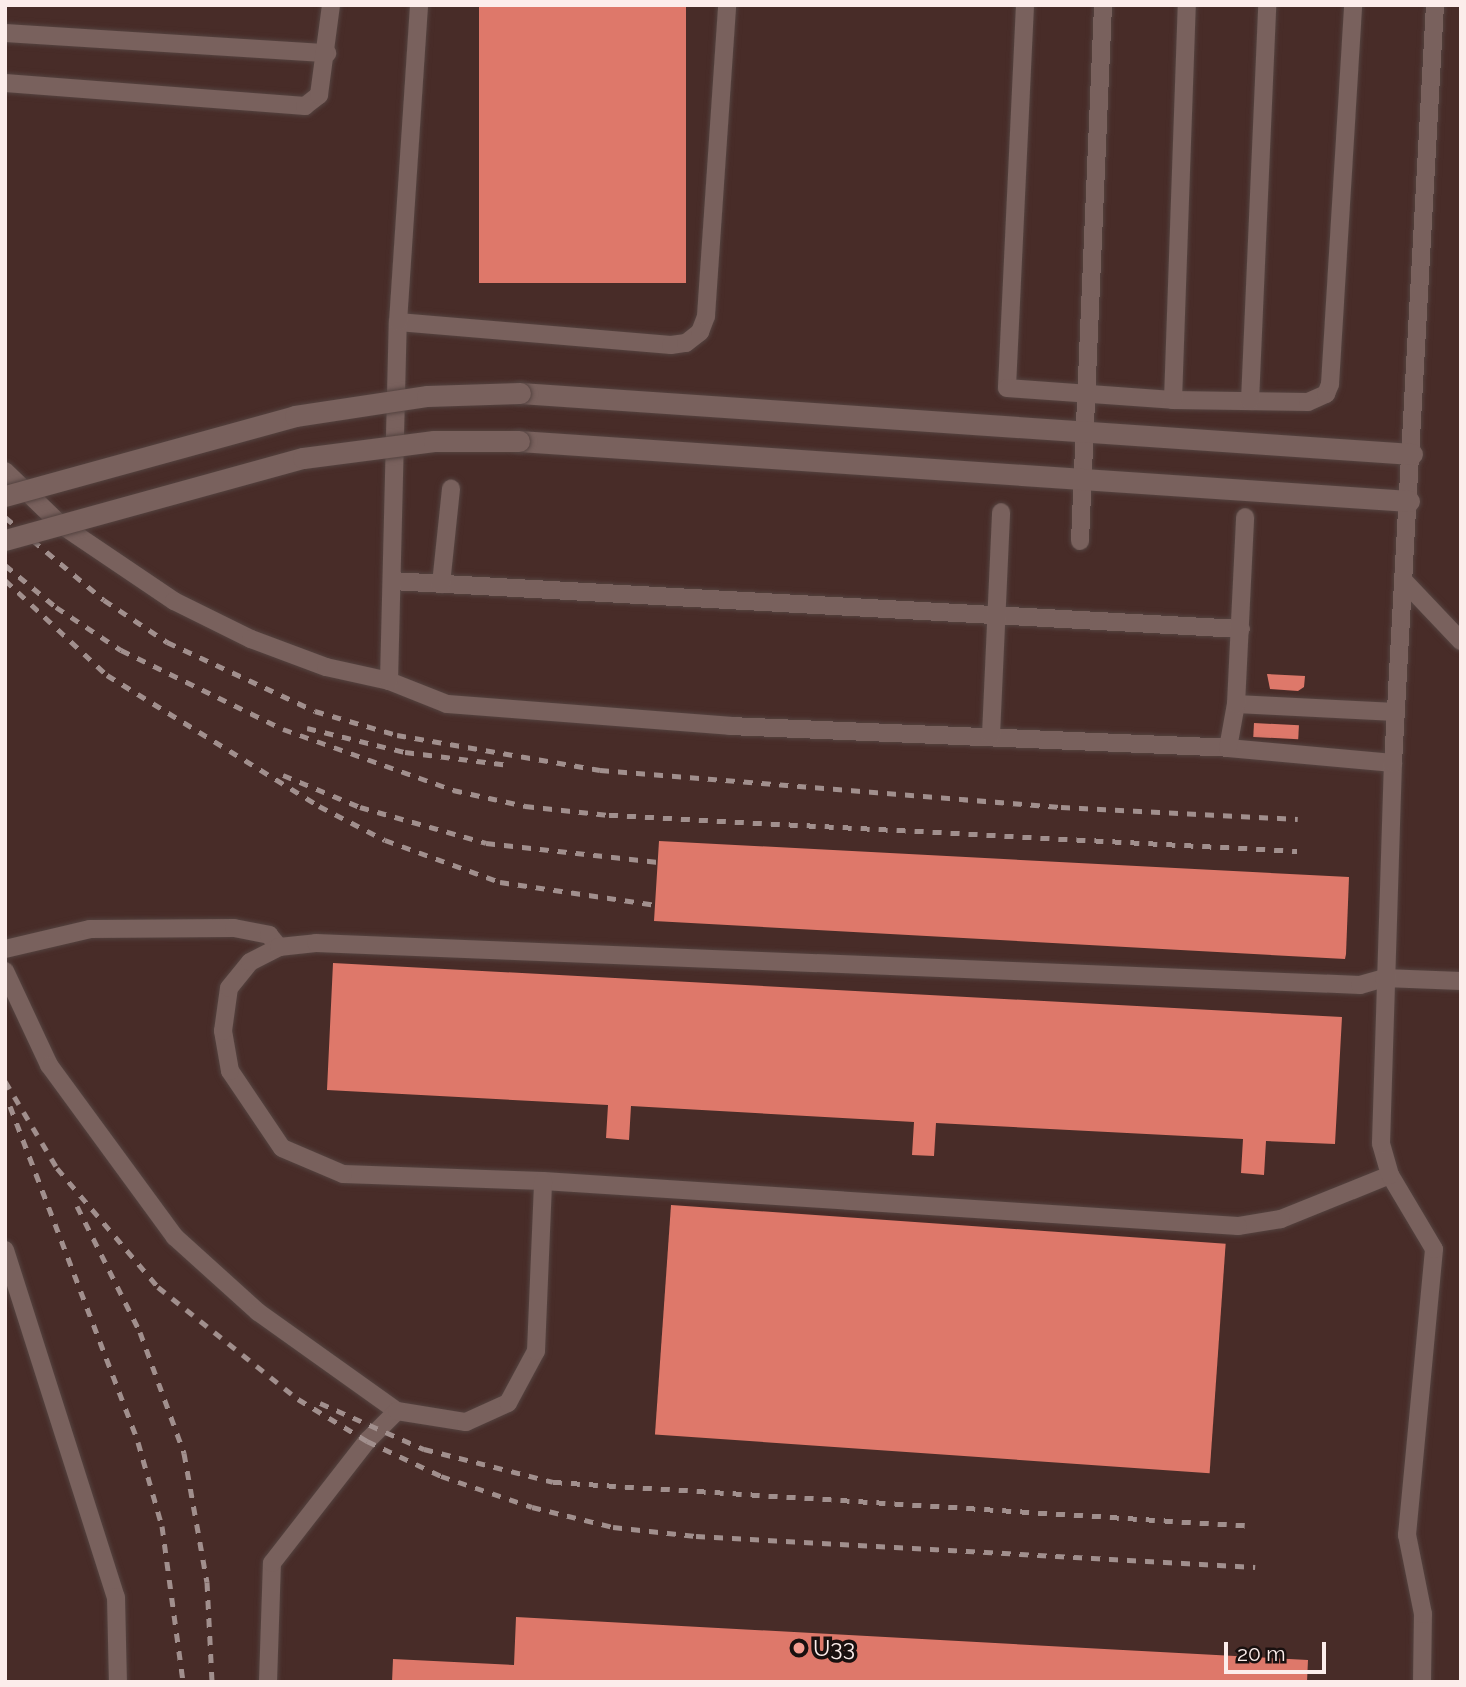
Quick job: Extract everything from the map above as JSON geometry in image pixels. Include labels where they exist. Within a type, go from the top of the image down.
[{"type":"street","points":[[5,496],[295,416],[427,396],[520,393],[1412,454]]},
{"type":"street","points":[[5,540],[303,458],[434,441],[519,441],[1409,501]]},
{"type":"lane","points":[[5,83],[305,106],[320,96],[331,5]]},
{"type":"lane","points":[[389,681],[398,322],[419,5]]},
{"type":"lane","points":[[398,322],[671,345],[686,343],[700,332],[706,316],[727,5]]},
{"type":"lane","points":[[1025,5],[1007,388],[1173,400],[1308,402],[1326,394],[1330,384],[1353,5]]},
{"type":"lane","points":[[1080,541],[1103,5]]},
{"type":"lane","points":[[1173,400],[1187,5]]},
{"type":"lane","points":[[1250,401],[1267,5]]},
{"type":"lane","points":[[1422,1682],[1423,1614],[1407,1535],[1434,1250],[1390,1175],[1381,1143],[1384,978],[1393,763],[1435,5]]},
{"type":"lane","points":[[5,33],[327,53]]},
{"type":"lane","points":[[5,471],[60,524],[174,601],[251,639],[326,667],[389,681],[447,704],[730,726],[1228,748],[1393,763]]},
{"type":"lane","points":[[441,584],[451,489]]},
{"type":"lane","points":[[991,736],[1001,512]]},
{"type":"lane","points":[[1228,748],[1236,704],[1245,517]]},
{"type":"lane","points":[[392,581],[995,618],[1241,629]]},
{"type":"lane","points":[[1404,581],[1461,641]]},
{"type":"lane","points":[[1236,704],[1396,712]]},
{"type":"lane","points":[[5,949],[90,929],[234,928],[269,934],[279,947]]},
{"type":"lane","points":[[1390,1175],[1281,1219],[1238,1226],[543,1181],[343,1174],[282,1148],[230,1071],[223,1031],[229,988],[250,962],[279,947],[316,943],[1360,985],[1384,978],[1461,981]]},
{"type":"lane","points":[[5,971],[49,1065],[174,1237],[258,1312],[397,1411],[466,1422],[508,1403],[536,1351],[543,1181]]},
{"type":"lane","points":[[5,1250],[116,1597],[118,1682]]},
{"type":"lane","points":[[268,1682],[272,1563],[367,1441],[397,1411]]},
{"type":"shaded area","points":[[5,5],[1461,5],[1461,1682],[5,1682]]},
{"type":"building","points":[[479,5],[686,5],[686,283],[479,283]]},
{"type":"building","points":[[1267,674],[1305,676],[1304,687],[1298,691],[1270,689]]},
{"type":"building","points":[[1254,723],[1299,725],[1298,739],[1253,737]]},
{"type":"building","points":[[659,841],[1349,877],[1346,954],[1345,959],[654,921]]},
{"type":"building","points":[[333,963],[1342,1017],[1335,1144],[1266,1141],[1264,1175],[1241,1173],[1243,1139],[936,1123],[934,1156],[912,1155],[914,1122],[631,1106],[629,1140],[606,1138],[608,1105],[327,1090]]},
{"type":"building","points":[[671,1205],[1226,1244],[1210,1473],[655,1434]]},
{"type":"building","name":"U33","points":[[516,1617],[1308,1660],[1307,1682],[392,1682],[393,1659],[514,1665]]},
{"type":"railway","points":[[5,517],[104,600],[167,642],[315,711],[397,735],[600,770],[1061,807],[1298,819]]},
{"type":"railway","points":[[5,565],[56,607],[121,650],[283,729],[453,790],[525,806],[609,815],[1297,851]]},
{"type":"railway","points":[[5,580],[107,675],[319,806],[385,840],[500,882],[656,905]]},
{"type":"railway","points":[[307,728],[405,752],[509,765]]},
{"type":"railway","points":[[283,775],[360,807],[486,843],[658,862]]},
{"type":"railway","points":[[5,1081],[57,1168],[158,1287],[298,1399],[367,1441],[441,1476],[532,1507],[613,1527],[696,1536],[1255,1567]]},
{"type":"railway","points":[[10,1106],[138,1442],[162,1526],[183,1682]]},
{"type":"railway","points":[[77,1206],[140,1332],[184,1453],[207,1582],[212,1682]]},
{"type":"railway","points":[[320,1403],[424,1449],[553,1482],[1253,1526]]},
{"type":"place","name":"U33","points":[[799,1648]]}]
